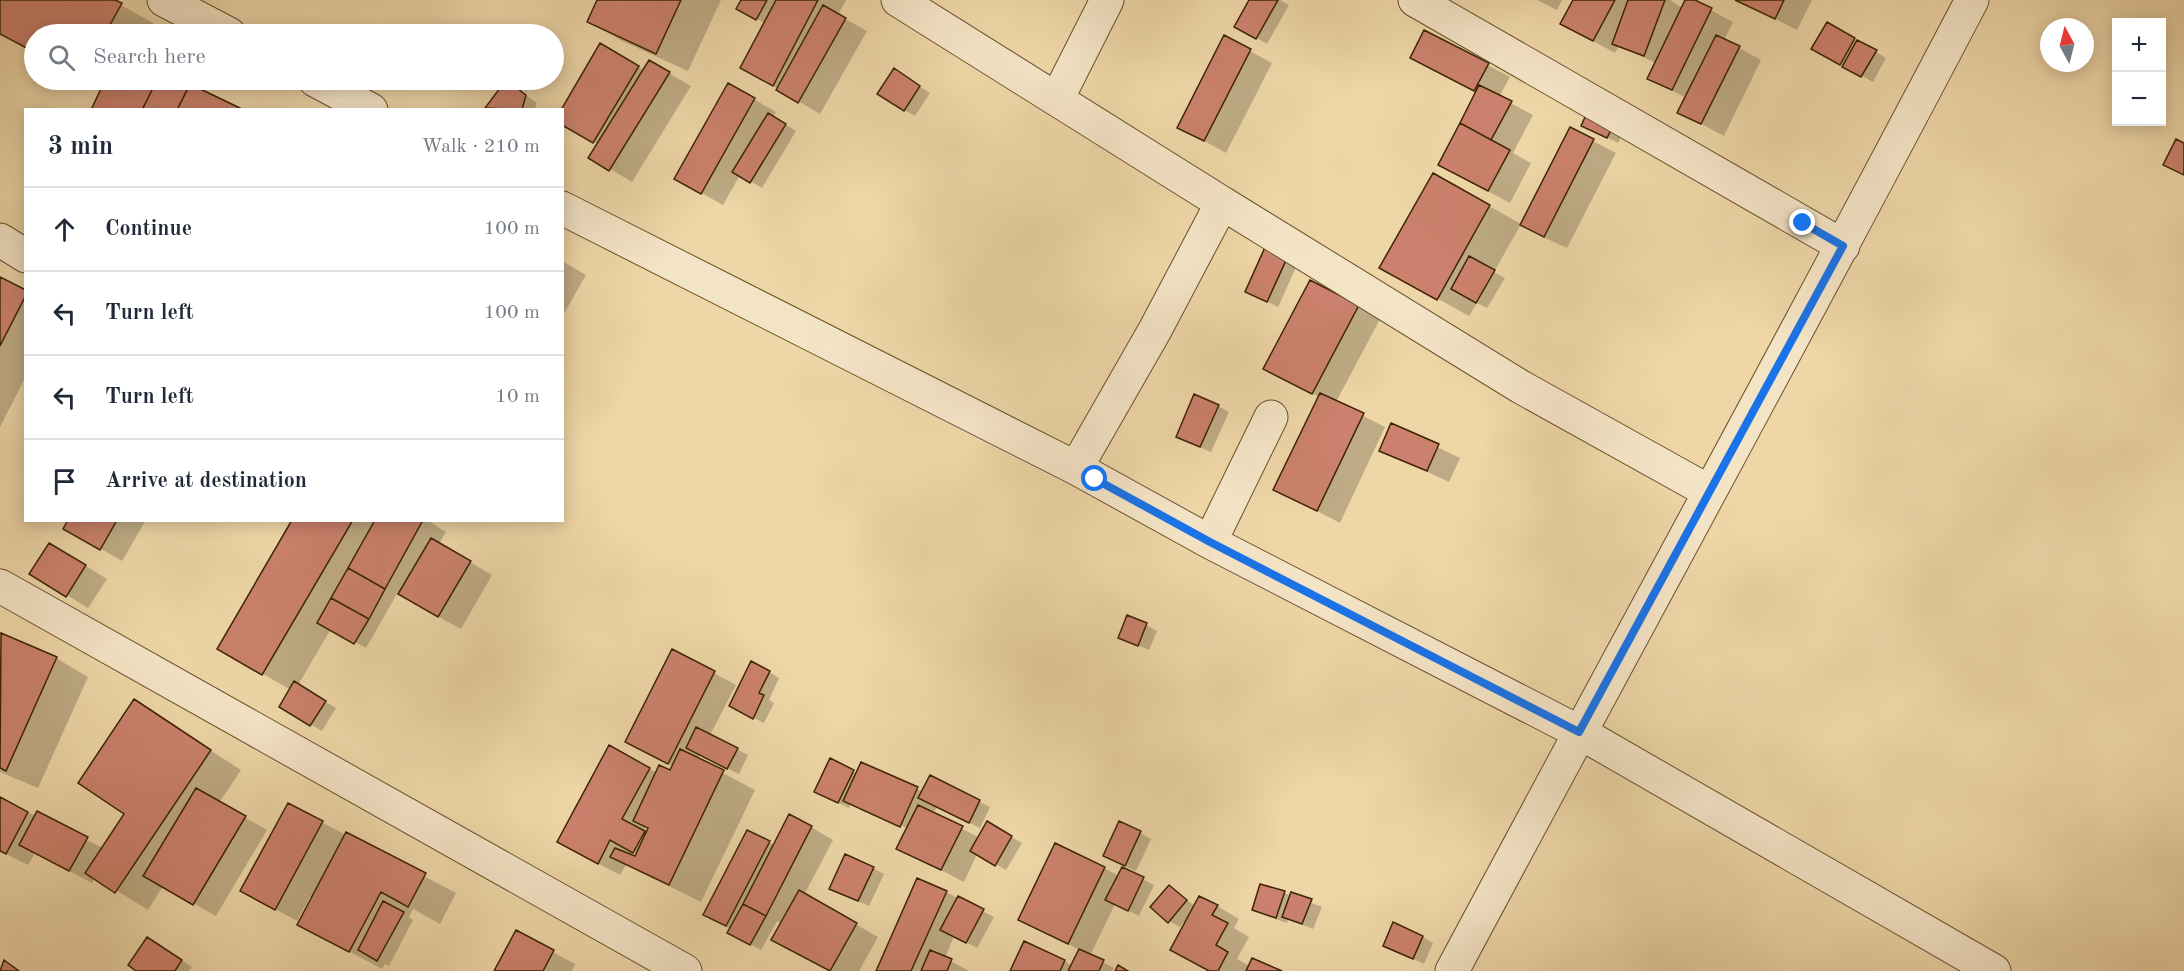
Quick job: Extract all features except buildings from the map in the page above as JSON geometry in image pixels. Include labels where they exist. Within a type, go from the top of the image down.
[{"type":"street","points":[[164,0],[210,24]]},
{"type":"street","points":[[898,0],[1521,387],[1708,491]]},
{"type":"street","points":[[1057,99],[1107,0]]},
{"type":"street","points":[[1415,0],[1843,246]]},
{"type":"street","points":[[1452,971],[1708,491],[1843,246],[1972,0]]},
{"type":"street","points":[[334,90],[367,108]]},
{"type":"street","points":[[1076,468],[1155,330],[1222,203]]},
{"type":"street","points":[[564,209],[1076,468],[1210,542],[1579,732],[1994,971]]},
{"type":"street","points":[[0,240],[24,255]]},
{"type":"street","points":[[1210,542],[1271,417]]},
{"type":"street","points":[[0,586],[685,971]]},
{"type":"route","points":[[1095,479],[1210,542],[1579,732],[1843,246],[1803,223]]}]
